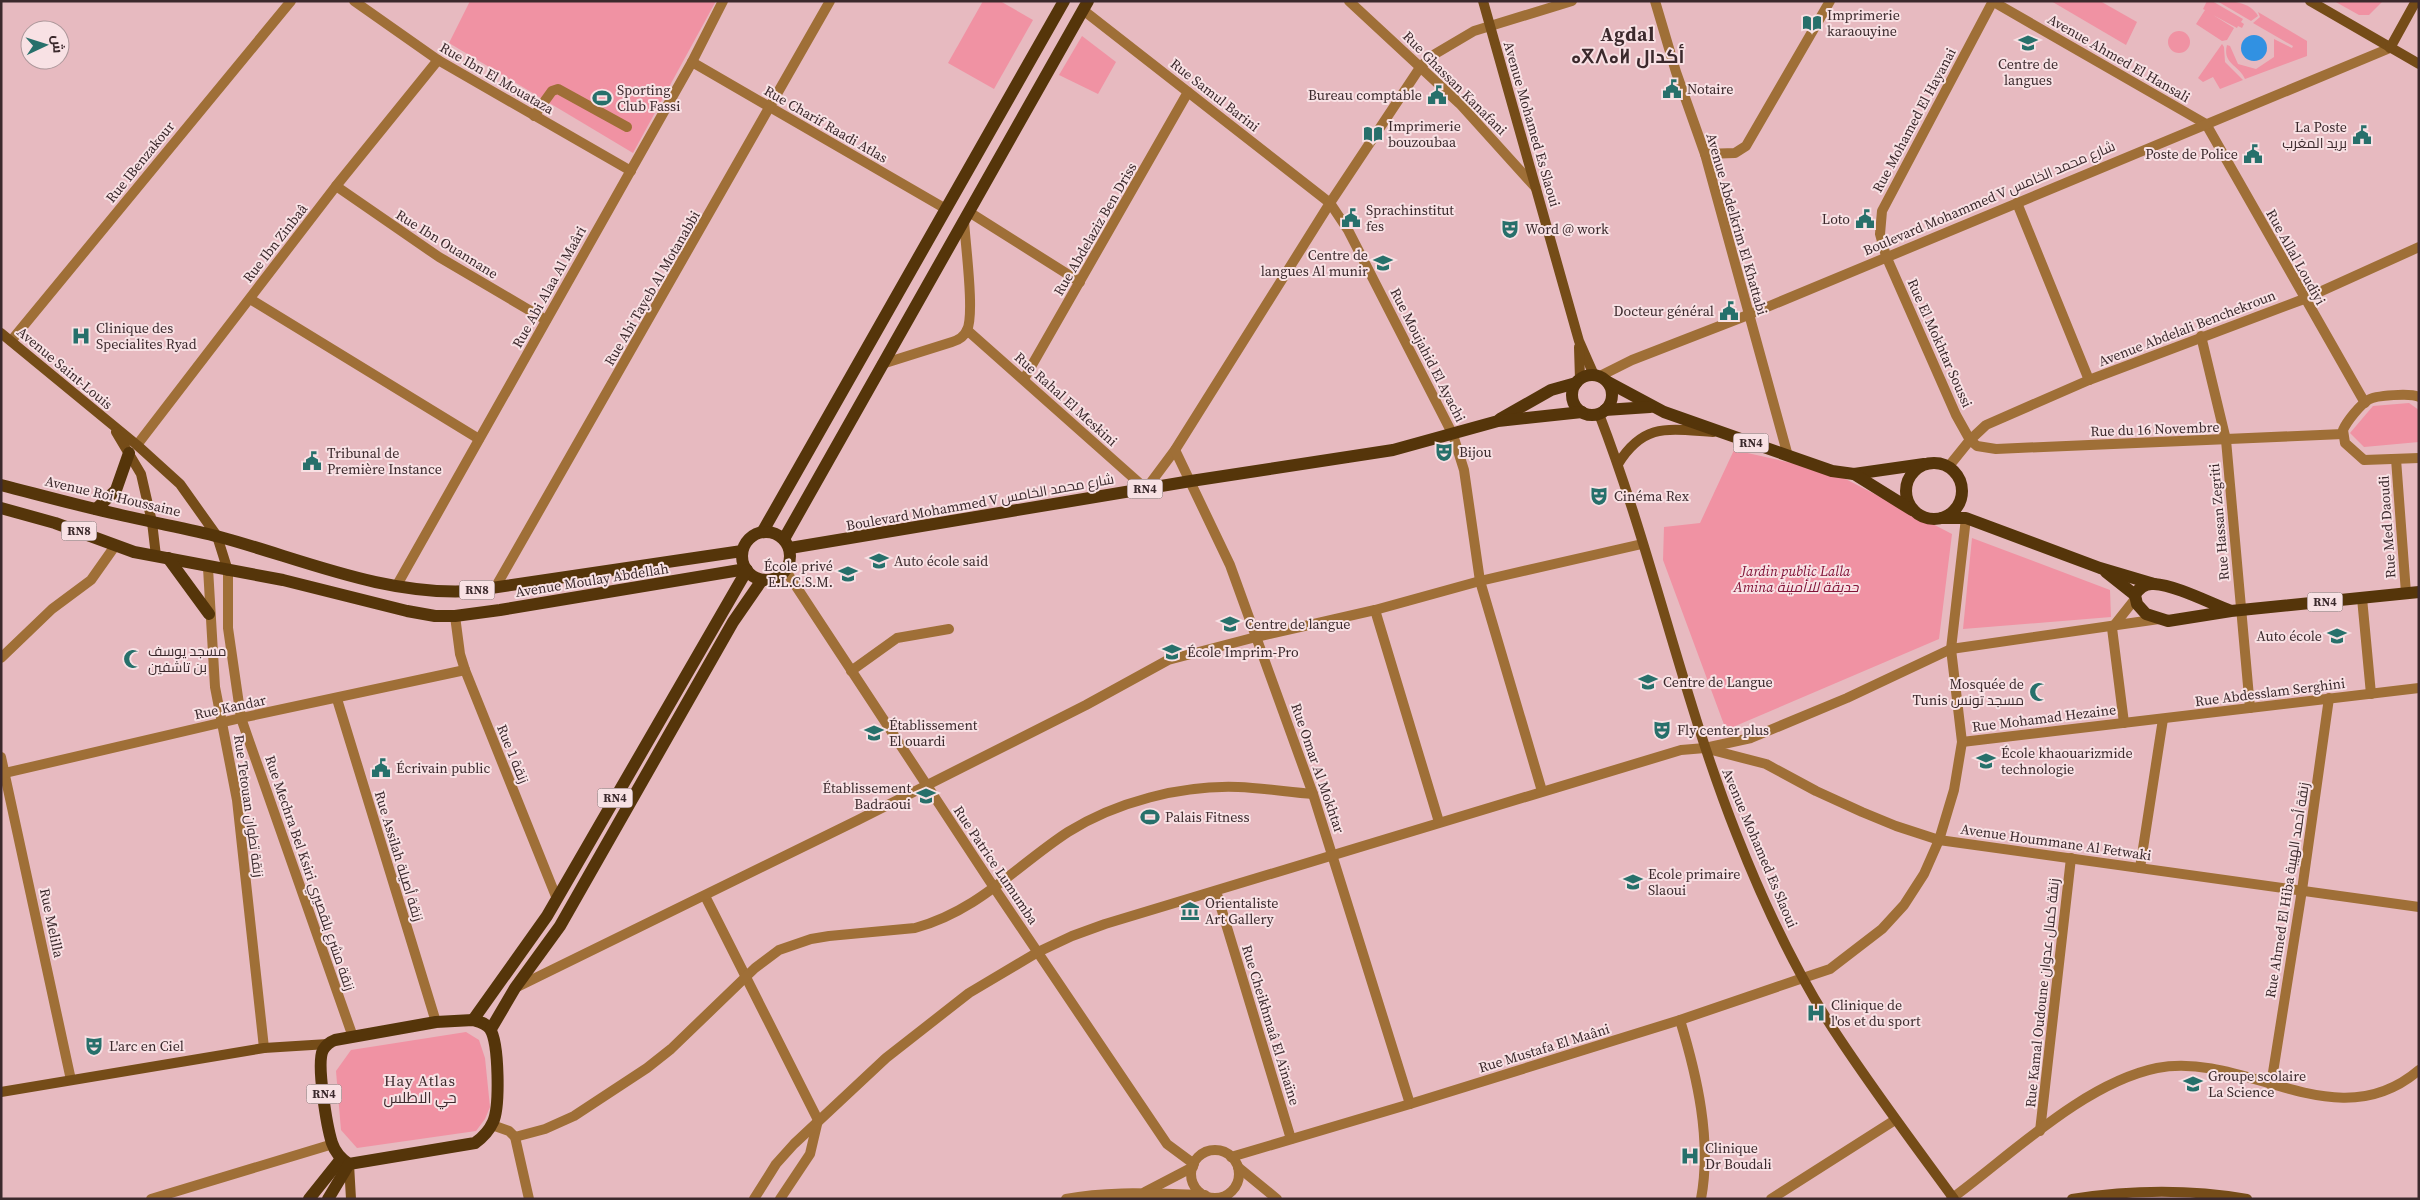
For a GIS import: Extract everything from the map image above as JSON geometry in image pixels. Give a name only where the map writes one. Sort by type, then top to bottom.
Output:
[{"type":"main road","points":[[763,532],[1064,1]]},
{"type":"main road","points":[[787,543],[774,532],[763,532],[747,540],[742,551],[746,570],[762,580],[771,580],[786,571],[790,560],[787,543],[882,364],[1086,5]]},
{"type":"main road","points":[[1601,378],[1612,397],[1602,412]]},
{"type":"main road","name":"RN4","points":[[1578,381],[1601,378],[1650,407],[1832,471],[1854,474],[1936,462],[1949,466]]},
{"type":"main road","points":[[1578,381],[1572,398],[1575,405],[1582,412]]},
{"type":"main road","name":"Boulevard Mohammed V شارع محمد الخامس","points":[[787,543],[1393,450],[1453,435],[1498,420],[1550,390],[1578,381]]},
{"type":"main road","name":"RN4","points":[[1582,412],[1590,415],[1650,407]]},
{"type":"main road","name":"Boulevard Mohammed V شارع محمد الخامس","points":[[1498,420],[1582,412]]},
{"type":"main road","points":[[96,509],[116,490],[133,449]]},
{"type":"main road","points":[[1915,512],[1908,500],[1906,485],[1913,472],[1924,464]]},
{"type":"main road","points":[[1942,518],[1955,510],[1963,490],[1959,477],[1949,466]]},
{"type":"main road","name":"RN4","points":[[1854,474],[1928,518],[1966,518],[2100,568],[2236,611]]},
{"type":"main road","name":"Avenue Roi Houssaine","points":[[1,485],[96,509],[217,536]]},
{"type":"main road","points":[[1959,504],[1966,518]]},
{"type":"main road","name":"RN8","points":[[1,508],[86,533],[115,546],[208,568]]},
{"type":"main road","name":"Avenue Moulay Abdellah","points":[[217,536],[289,559],[397,586],[431,592],[496,588],[742,551]]},
{"type":"main road","points":[[162,557],[209,614]]},
{"type":"main road","name":"Avenue Moulay Abdellah","points":[[208,568],[283,580],[406,611],[435,616],[455,616],[746,570]]},
{"type":"main road","name":"RN4","points":[[2100,568],[2135,597],[2140,609],[2159,620],[2180,620],[2236,611],[2413,592]]},
{"type":"main road","name":"RN4","points":[[473,1020],[557,899],[746,570]]},
{"type":"main road","name":"RN4","points":[[491,1029],[515,988],[560,926],[733,622],[762,580]]},
{"type":"main road","points":[[2135,597],[2142,586],[2154,584]]},
{"type":"main road","points":[[2194,597],[2198,606],[2194,617]]},
{"type":"main road","points":[[309,1199],[345,1161],[475,1142],[492,1125],[498,1096],[496,1057],[491,1029],[485,1024],[473,1020],[436,1022],[335,1040],[328,1044]]},
{"type":"main road","name":"RN4","points":[[328,1044],[323,1049],[320,1062],[333,1144],[345,1161]]},
{"type":"main road","points":[[328,1199],[345,1161]]},
{"type":"street","name":"Rue IBenzakour","points":[[11,341],[291,1]]},
{"type":"street","name":"Rue Ibn El Mouataza","points":[[354,1],[438,60],[630,171]]},
{"type":"street","name":"Rue Abi Alaa Al Maâri","points":[[397,586],[692,62],[723,1]]},
{"type":"street","name":"Rue Abi Tayeb Al Motanabbi","points":[[496,588],[830,1]]},
{"type":"street","name":"Rue Ghassan Kanafani","points":[[1350,1],[1460,104],[1537,188]]},
{"type":"street","name":"Avenue Mohamed Es Slaoui","points":[[1483,1],[1579,341],[1601,378]]},
{"type":"street","points":[[1146,489],[1175,450],[1330,203],[1421,66],[1435,54],[1474,31],[1572,1]]},
{"type":"street","name":"Avenue Abdelkrim El Khattabi","points":[[1655,1],[1676,72],[1705,154],[1788,456]]},
{"type":"street","points":[[1705,154],[1735,152],[1746,146],[1830,1]]},
{"type":"street","name":"Avenue Ahmed El Hansali","points":[[1993,1],[2206,124]]},
{"type":"street","name":"Rue Mohamed El Hayanai","points":[[1886,256],[1880,234],[1882,211],[1993,1]]},
{"type":"street","points":[[2310,1],[2419,64]]},
{"type":"street","points":[[2390,48],[2416,1]]},
{"type":"street","name":"Rue Samul Barini","points":[[1086,5],[1188,92],[1330,203]]},
{"type":"street","name":"Boulevard Mohammed V شارع محمد الخامس","points":[[1601,378],[1632,360],[1748,315],[2390,48]]},
{"type":"street","name":"Rue Ibn Zinbaâ","points":[[133,449],[336,186],[438,60]]},
{"type":"street","name":"Rue Charif Raadi Atlas","points":[[692,62],[946,209]]},
{"type":"street","points":[[534,116],[552,91],[558,90],[627,127]]},
{"type":"street","name":"Rue Abdelaziz Ben Driss","points":[[1024,379],[1188,92]]},
{"type":"street","name":"Rue Allal Loudiyi","points":[[2206,124],[2304,299],[2365,403]]},
{"type":"street","name":"Rue Ibn Ouannane","points":[[336,186],[439,257],[546,320]]},
{"type":"street","name":"Rue Moujahid El Ayachi","points":[[1330,203],[1348,230],[1453,435],[1464,470],[1480,581],[1542,791]]},
{"type":"street","points":[[2017,203],[2089,380]]},
{"type":"street","points":[[966,216],[1080,282]]},
{"type":"street","points":[[882,364],[952,342],[961,338],[967,330],[970,313],[966,216]]},
{"type":"street","name":"Avenue Abdelali Benchekroun","points":[[1949,466],[1970,440],[1986,426],[2089,380],[2201,336],[2304,299],[2419,248]]},
{"type":"street","name":"Rue El Mokhtar Soussi","points":[[1886,256],[1956,414],[1970,440]]},
{"type":"street","points":[[250,299],[480,439]]},
{"type":"street","name":"Rue Rahal El Meskini","points":[[967,330],[1146,489]]},
{"type":"street","name":"Avenue Saint-Louis","points":[[1,333],[111,425],[133,449],[180,484],[217,536],[228,571]]},
{"type":"street","name":"Rue Hassan Zegriti","points":[[2201,336],[2226,440],[2236,611],[2250,708]]},
{"type":"street","name":"Avenue Mohamed Es Slaoui","points":[[1578,381],[1579,341]]},
{"type":"street","points":[[2418,396],[2412,394],[2373,397],[2365,403],[2344,427],[2343,434],[2345,443],[2364,460],[2419,458]]},
{"type":"street","name":"Avenue Mohamed Es Slaoui","points":[[1602,412],[1705,748],[1736,834],[1803,978],[1827,1020],[1895,1120],[1953,1198]]},
{"type":"street","points":[[1618,464],[1633,444],[1643,435],[1656,431],[1679,430],[1721,433]]},
{"type":"street","name":"Rue du 16 Novembre","points":[[1970,440],[1977,446],[1996,449],[2343,434]]},
{"type":"street","name":"Avenue Saint-Louis","points":[[133,449],[162,557]]},
{"type":"street","name":"Rue Omar Al Mokhtar","points":[[1175,450],[1230,565],[1313,794],[1334,855],[1410,1104]]},
{"type":"street","name":"Rue Med Daoudi","points":[[2396,459],[2413,592]]},
{"type":"street","name":"Rue Mustafa El Maâni","points":[[1231,1157],[1410,1104],[1680,1020],[1830,969],[1882,930],[1904,905],[1924,874],[1939,840],[1954,790],[1962,742],[1951,650],[1966,518]]},
{"type":"street","points":[[515,988],[705,896],[1086,704],[1168,660],[1256,637],[1375,610],[1480,581],[1642,544]]},
{"type":"street","points":[[1,658],[52,609],[91,580],[115,546]]},
{"type":"street","name":"Rue Tetouan زنقة تطوان","points":[[208,568],[209,614],[215,687],[237,800],[264,1048]]},
{"type":"street","name":"Rue Tetouan زنقة تطوان","points":[[228,571],[228,628],[241,718]]},
{"type":"street","name":"Rue Patrice Lumumba","points":[[786,571],[995,889],[1167,1144],[1193,1166]]},
{"type":"street","points":[[2112,628],[2135,597]]},
{"type":"street","points":[[2362,598],[2371,694]]},
{"type":"street","points":[[1375,610],[1439,822]]},
{"type":"street","name":"Rue 1 زنقة","points":[[455,616],[460,654],[465,670],[557,899]]},
{"type":"street","points":[[754,1199],[776,1164],[818,1120],[924,1027],[969,993],[1038,952],[1072,936],[1104,924],[1681,750],[1705,748],[1751,738],[1847,698],[1951,650],[2159,620]]},
{"type":"street","name":"Rue Mohamad Hezaine","points":[[1962,742],[2124,723],[2112,628]]},
{"type":"street","points":[[851,671],[897,638],[949,629]]},
{"type":"street","name":"Rue Kandar","points":[[3,773],[223,722],[465,670]]},
{"type":"street","name":"Rue Abdesslam Serghini","points":[[2124,723],[2419,688]]},
{"type":"street","name":"Rue Ahmed El Hiba زنقة أحمد الهيبة","points":[[2271,1085],[2302,890],[2329,698]]},
{"type":"street","name":"Rue Assilah زنقة أصيلة","points":[[337,699],[436,1022]]},
{"type":"street","name":"Rue Mechra Bel Ksiri زنقة مشرع بلقصيري","points":[[241,718],[353,1037]]},
{"type":"street","points":[[2140,868],[2162,719]]},
{"type":"street","name":"Avenue Hoummane Al Fetwaki","points":[[1705,748],[1766,764],[1862,812],[1896,826],[1939,840],[2419,907]]},
{"type":"street","name":"Rue Melilla","points":[[1,756],[3,773],[71,1080]]},
{"type":"street","points":[[515,1137],[545,1129],[574,1116],[647,1068],[671,1049],[766,959],[793,944],[828,936],[916,928],[932,923],[995,889],[1069,832],[1102,814],[1138,802],[1192,790],[1215,788],[1237,787],[1313,794]]},
{"type":"street","name":"Rue Kamal Oudoune زنقة كمال عدوان","points":[[2040,1131],[2071,858]]},
{"type":"street","name":"Rue Cheikhmaâ El Aïnaïne","points":[[1216,891],[1291,1139]]},
{"type":"street","points":[[705,896],[818,1120],[810,1154],[780,1199]]},
{"type":"street","points":[[1680,1020],[1691,1056],[1702,1118],[1704,1168],[1702,1199]]},
{"type":"street","points":[[1,1092],[264,1048],[328,1044]]},
{"type":"street","points":[[1953,1198],[2090,1094],[2134,1074],[2159,1068],[2185,1066],[2209,1068],[2271,1085],[2330,1097],[2360,1098],[2383,1092],[2404,1082],[2419,1070]]},
{"type":"street","points":[[1771,1199],[1895,1120]]},
{"type":"street","points":[[492,1125],[509,1131],[515,1137],[529,1199]]},
{"type":"street","points":[[150,1199],[333,1144]]},
{"type":"street","points":[[1143,1193],[1193,1166],[1201,1156],[1211,1151],[1222,1151],[1231,1157],[1238,1167],[1278,1199]]},
{"type":"street","points":[[345,1161],[350,1199]]},
{"type":"street","points":[[1193,1166],[1194,1184],[1205,1195]]},
{"type":"street","points":[[1066,1199],[1143,1193],[1205,1195],[1227,1198],[1236,1185],[1239,1173],[1238,1167]]},
{"type":"street","points":[[2072,1199],[2160,1192],[2194,1192],[2247,1199]]},
{"type":"green space","name":"Sporting Club Fassi","points":[[470,1],[716,1],[633,153],[449,43]]},
{"type":"green space","points":[[983,1],[1000,1],[1033,20],[994,89],[948,63]]},
{"type":"green space","points":[[2051,1],[2100,1],[2137,22],[2126,45]]},
{"type":"green space","points":[[2207,1],[2212,1],[2243,19],[2241,22],[2244,24],[2242,28],[2238,26],[2237,28],[2213,15],[2234,28],[2227,40],[2222,41],[2196,24],[2205,10],[2203,9]]},
{"type":"green space","points":[[2217,1],[2240,3],[2250,7],[2258,16],[2251,21]]},
{"type":"green space","points":[[2334,1],[2383,1],[2369,15],[2359,15]]},
{"type":"green space","points":[[2258,12],[2307,41],[2307,56],[2245,79],[2229,60],[2226,51],[2227,45],[2230,46],[2238,64],[2256,69],[2274,57],[2274,39],[2292,48],[2293,46],[2253,23],[2260,17]]},
{"type":"green space","points":[[2179,31],[2187,34],[2190,42],[2187,50],[2179,53],[2171,50],[2168,42],[2171,34]]},
{"type":"green space","points":[[1082,36],[1116,62],[1098,94],[1059,75]]},
{"type":"green space","points":[[2222,44],[2225,62],[2243,80],[2220,89],[2213,77],[2203,82],[2198,78]]},
{"type":"green space","points":[[2409,403],[2419,410],[2419,442],[2364,447],[2350,433],[2373,406]]},
{"type":"green space","name":"Jardin public Lalla Amina حديقة للاأمينة","points":[[1734,450],[1832,472],[1952,534],[1939,639],[1726,730],[1663,560],[1664,527],[1700,523]]},
{"type":"green space","points":[[1972,538],[2110,590],[2111,617],[1963,629]]},
{"type":"green space","points":[[466,1032],[479,1040],[485,1058],[490,1107],[485,1119],[476,1131],[357,1148],[341,1130],[336,1071],[351,1050]]},
{"type":"water","points":[[2254,35],[2263,39],[2267,48],[2263,57],[2254,61],[2245,57],[2241,48],[2245,39]]},
{"type":"place","name":"Imprimerie karaouyine","points":[[1812,23]]},
{"type":"place","name":"Centre de langues","points":[[2028,43]]},
{"type":"place","name":"Notaire","points":[[1672,89]]},
{"type":"place","name":"Bureau comptable","points":[[1437,95]]},
{"type":"place","name":"Sporting Club Fassi","points":[[602,98]]},
{"type":"place","name":"Imprimerie bouzoubaa","points":[[1373,134]]},
{"type":"place","name":"La Poste بريد المغرب","points":[[2362,135]]},
{"type":"place","name":"Poste de Police","points":[[2253,154]]},
{"type":"place","name":"Sprachinstitut fes","points":[[1351,218]]},
{"type":"place","name":"Loto","points":[[1865,219]]},
{"type":"place","name":"Word @ work","points":[[1510,229]]},
{"type":"place","name":"Centre de langues Al munir","points":[[1383,263]]},
{"type":"place","name":"Docteur général","points":[[1729,311]]},
{"type":"place","name":"Clinique des Specialites Ryad","points":[[81,336]]},
{"type":"place","name":"Bijou","points":[[1444,452]]},
{"type":"place","name":"Tribunal de Première Instance","points":[[312,461]]},
{"type":"place","name":"Cinéma Rex","points":[[1599,496]]},
{"type":"place","name":"Auto école said","points":[[879,561]]},
{"type":"place","name":"École privé E.L.C.S.M.","points":[[848,574]]},
{"type":"place","name":"Centre de langue","points":[[1230,624]]},
{"type":"place","name":"Auto école","points":[[2337,636]]},
{"type":"place","name":"École Imprim-Pro","points":[[1172,652]]},
{"type":"place","name":"مسجد يوسف بن تاشفين","points":[[133,659]]},
{"type":"place","name":"Centre de Langue","points":[[1648,682]]},
{"type":"place","name":"Mosquée de Tunis مسجد تونس","points":[[2039,692]]},
{"type":"place","name":"Fly center plus","points":[[1662,730]]},
{"type":"place","name":"Établissement El ouardi","points":[[874,733]]},
{"type":"place","name":"École khaouarizmide technologie","points":[[1986,761]]},
{"type":"place","name":"Écrivain public","points":[[381,768]]},
{"type":"place","name":"Établissement Badraoui","points":[[926,796]]},
{"type":"place","name":"Palais Fitness","points":[[1150,817]]},
{"type":"place","name":"Ecole primaire Slaoui","points":[[1633,882]]},
{"type":"place","name":"Orientaliste Art Gallery","points":[[1190,911]]},
{"type":"place","name":"Clinique de l'os et du sport","points":[[1816,1013]]},
{"type":"place","name":"L'arc en Ciel","points":[[94,1046]]},
{"type":"place","name":"Groupe scolaire La Science","points":[[2193,1084]]},
{"type":"place","name":"Clinique Dr Boudali","points":[[1690,1156]]},
{"type":"district","name":"Agdal ⴰⴳⴷⴰⵍ أكدال","points":[[1628,45]]},
{"type":"district","name":"Hay Atlas حي الاطلس","points":[[420,1090]]}]
